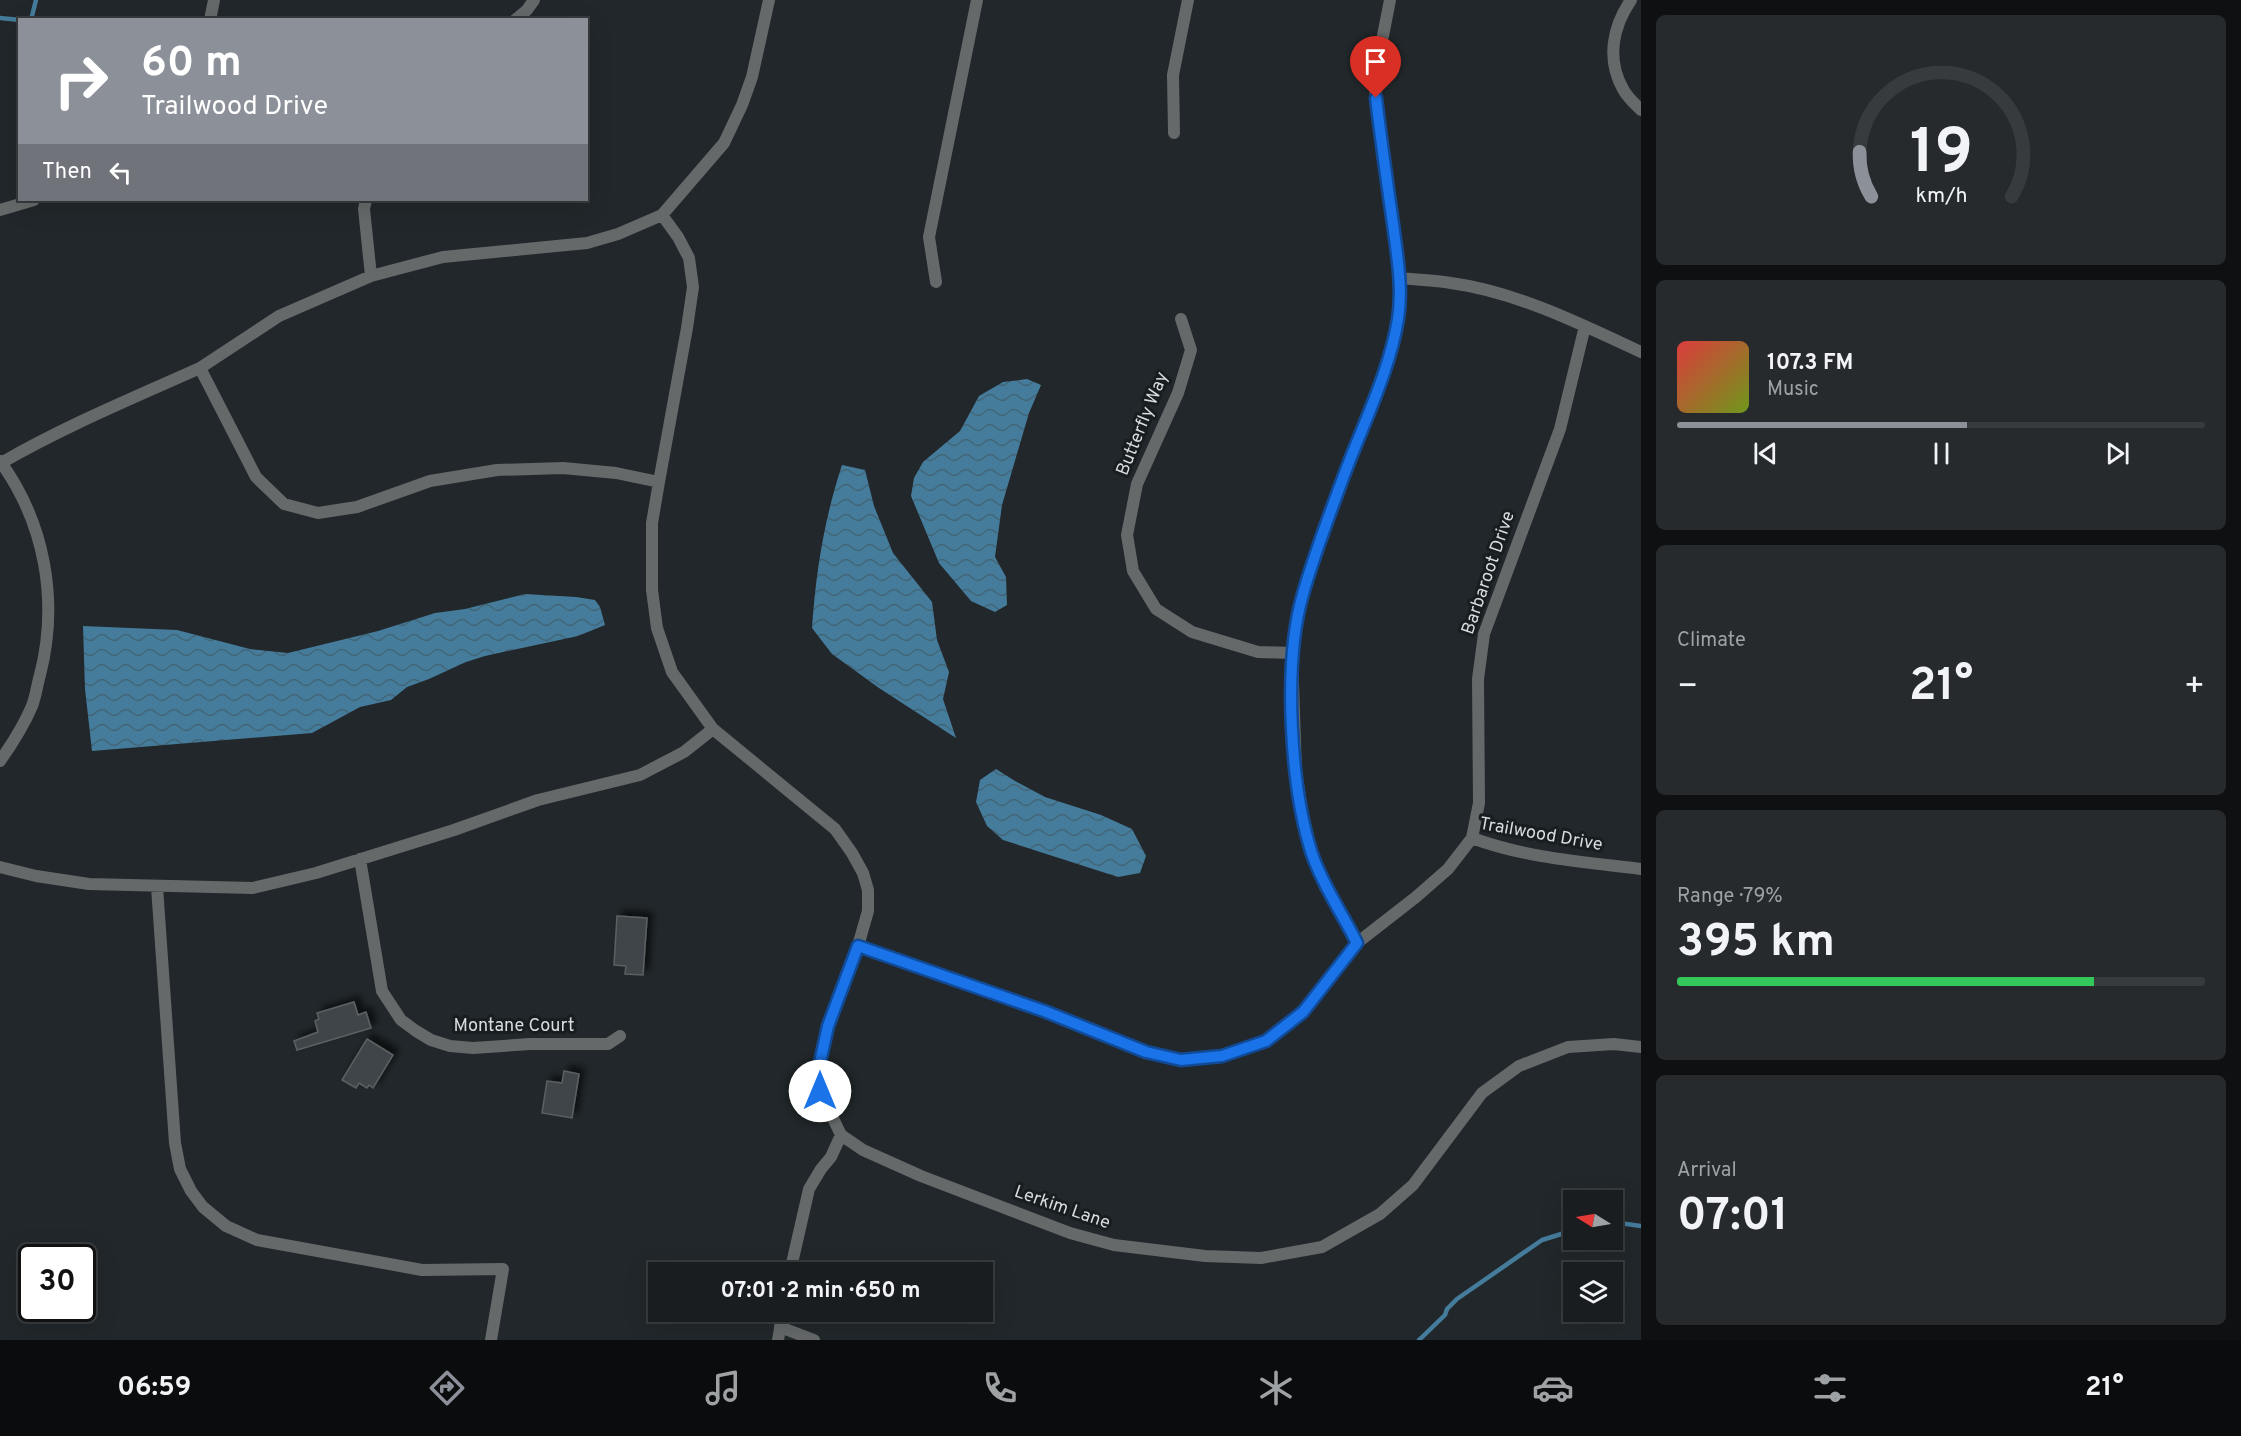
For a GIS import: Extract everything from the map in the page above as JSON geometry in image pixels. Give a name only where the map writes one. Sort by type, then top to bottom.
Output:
[{"type":"street","points":[[210,18],[214,0]]},
{"type":"street","points":[[517,18],[534,0]]},
{"type":"street","points":[[0,761],[32,705],[48,634],[50,599],[45,560],[31,518],[1,462],[83,420],[200,368],[279,316],[371,276],[443,257],[587,243],[618,234],[662,215],[680,197],[724,143],[752,77],[769,0]]},
{"type":"street","points":[[936,282],[929,237],[977,0]]},
{"type":"street","points":[[1174,133],[1173,75],[1188,0]]},
{"type":"street","points":[[1357,943],[1325,887],[1312,854],[1303,816],[1294,752],[1292,653],[1302,595],[1343,477],[1390,356],[1399,318],[1400,278],[1376,98],[1381,46],[1390,0]]},
{"type":"street","points":[[1631,0],[1620,17],[1614,35],[1613,53],[1623,89],[1641,110]]},
{"type":"street","points":[[0,210],[31,201]]},
{"type":"street","points":[[366,201],[364,209],[371,276]]},
{"type":"street","points":[[662,215],[678,237],[688,258],[693,287],[652,534],[652,590],[657,628],[672,672],[713,729],[835,829],[863,873],[868,890],[868,911],[858,946],[828,1026],[819,1067],[820,1091],[841,1135],[831,1156],[820,1169],[809,1189],[792,1262]]},
{"type":"street","points":[[1400,278],[1452,283],[1507,296],[1585,326],[1641,352]]},
{"type":"street","name":"Butterfly Way","points":[[1181,319],[1191,350],[1178,393],[1137,484],[1127,535],[1133,571],[1156,609],[1192,632],[1258,652],[1292,653]]},
{"type":"street","name":"Barbaroot Drive","points":[[1472,838],[1479,803],[1478,679],[1484,634],[1560,429],[1585,326]]},
{"type":"street","points":[[200,368],[256,477],[284,504],[318,513],[357,507],[430,481],[497,470],[563,468],[616,473],[659,482]]},
{"type":"street","points":[[0,867],[36,876],[89,884],[253,888],[316,873],[454,830],[538,800],[640,775],[684,752],[713,729]]},
{"type":"street","name":"Trailwood Drive","points":[[858,946],[1044,1011],[1146,1052],[1181,1060],[1222,1056],[1266,1041],[1303,1012],[1357,943],[1448,869],[1472,838],[1531,855],[1641,869]]},
{"type":"street","name":"Montane Court","points":[[360,859],[382,991],[401,1020],[416,1031],[431,1040],[450,1046],[473,1048],[530,1044],[608,1044],[620,1036]]},
{"type":"street","points":[[157,887],[175,1143],[180,1170],[191,1191],[203,1207],[226,1226],[257,1240],[422,1270],[502,1269],[490,1340]]},
{"type":"street","name":"Lerkim Lane","points":[[841,1135],[863,1150],[921,1176],[1070,1233],[1114,1245],[1205,1256],[1261,1258],[1322,1247],[1380,1214],[1413,1185],[1482,1093],[1519,1066],[1568,1047],[1614,1044],[1641,1047]]},
{"type":"street","points":[[779,1334],[814,1340]]},
{"type":"water","points":[[1027,379],[1041,385],[1029,413],[1002,505],[995,557],[1006,577],[1007,605],[995,612],[971,601],[939,563],[911,496],[914,478],[923,462],[960,431],[979,396],[1003,382]]},
{"type":"water","points":[[842,465],[865,470],[874,506],[893,553],[932,602],[937,640],[949,672],[943,699],[956,738],[832,654],[812,628],[822,546],[830,506]]},
{"type":"water","points":[[525,594],[595,600],[600,607],[605,625],[578,636],[466,662],[407,687],[391,700],[360,707],[312,733],[92,751],[85,689],[83,626],[177,630],[250,649],[288,653],[378,631],[435,613],[465,609]]},
{"type":"water","points":[[996,769],[1045,797],[1101,815],[1132,829],[1146,856],[1140,873],[1118,877],[1003,840],[987,826],[976,802],[980,780]]},
{"type":"building","points":[[617,916],[647,918],[643,975],[625,974],[626,966],[614,965]]},
{"type":"building","points":[[354,1002],[358,1015],[366,1012],[371,1028],[297,1050],[294,1041],[318,1032],[315,1021],[319,1019],[317,1013]]},
{"type":"building","points":[[367,1039],[393,1055],[373,1088],[369,1085],[367,1088],[359,1083],[356,1088],[342,1080]]},
{"type":"building","points":[[564,1071],[579,1074],[572,1118],[542,1113],[547,1081],[562,1083]]},
{"type":"waterway","points":[[32,18],[36,0]]},
{"type":"waterway","points":[[0,18],[18,20]]},
{"type":"waterway","points":[[1623,1224],[1641,1226]]},
{"type":"waterway","points":[[1419,1340],[1445,1315],[1447,1309],[1457,1299],[1542,1240],[1563,1233]]},
{"type":"route","points":[[820,1091],[819,1067],[828,1026],[858,946],[1044,1011],[1146,1052],[1181,1060],[1222,1056],[1266,1041],[1303,1012],[1357,943],[1325,887],[1312,854],[1303,816],[1294,752],[1292,653],[1302,595],[1343,477],[1390,356],[1399,318],[1400,278],[1376,98]]}]
